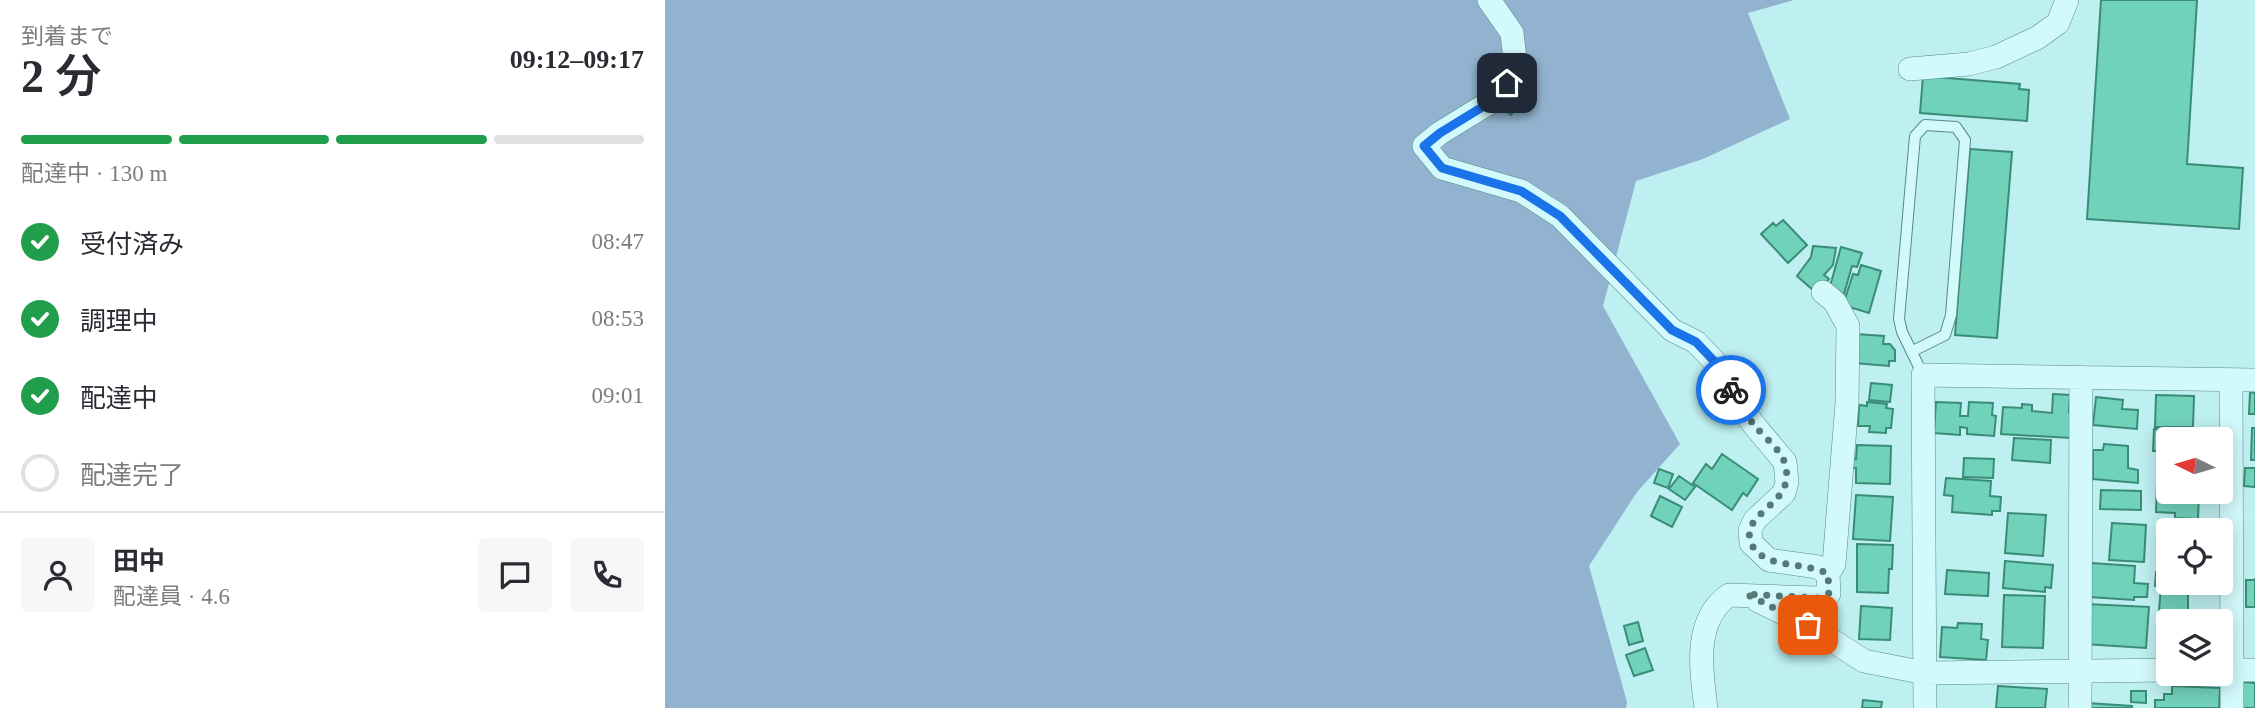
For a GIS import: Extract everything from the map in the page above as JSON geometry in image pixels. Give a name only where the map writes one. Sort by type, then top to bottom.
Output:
[{"type":"street","points":[[1489,0],[1512,33],[1516,68],[1497,98],[1424,146],[1442,168],[1521,191],[1560,216],[1672,330],[1696,342],[1714,361],[1736,400],[1785,462],[1787,482],[1784,493],[1755,520],[1750,530],[1751,543],[1769,560],[1818,567],[1828,574]]},
{"type":"street","points":[[1910,69],[1969,64],[1996,57],[2038,38],[2058,23],[2067,0]]},
{"type":"street","points":[[1706,708],[1701,672],[1706,625],[1717,603],[1728,595],[1817,598],[1829,593],[1828,574],[1834,564],[1847,403],[1848,326],[1835,302],[1823,292]]},
{"type":"street","points":[[1925,708],[1923,375],[2255,380]]},
{"type":"street","points":[[2080,708],[2081,377]]},
{"type":"street","points":[[2231,380],[2236,670],[2232,708]]},
{"type":"street","points":[[1746,594],[1808,625],[1864,661],[1925,673],[2156,670]]},
{"type":"lane","points":[[1913,351],[1945,335],[1951,316],[1965,140],[1956,127],[1926,125],[1915,136],[1899,319],[1902,332],[1923,375]]},
{"type":"shaded area","points":[[665,0],[1794,0],[1748,13],[1790,119],[1703,159],[1636,181],[1603,306],[1680,444],[1637,492],[1589,566],[1627,702],[1626,708],[665,708]]},
{"type":"building","points":[[2101,0],[2197,0],[2187,164],[2243,168],[2239,229],[2087,219]]},
{"type":"building","points":[[1923,76],[2020,84],[2019,89],[2029,90],[2027,121],[1920,113]]},
{"type":"building","points":[[1511,89],[1524,100],[1511,115],[1498,105]]},
{"type":"building","points":[[1970,149],[2012,152],[1997,338],[1955,335]]},
{"type":"building","points":[[1783,220],[1807,245],[1788,263],[1761,234],[1773,223],[1776,226]]},
{"type":"building","points":[[1813,246],[1836,248],[1833,265],[1824,275],[1829,279],[1824,285],[1813,290],[1797,276],[1811,257]]},
{"type":"building","points":[[1841,247],[1862,253],[1857,267],[1852,266],[1844,294],[1829,290]]},
{"type":"building","points":[[1861,265],[1881,271],[1869,313],[1843,305],[1853,274],[1858,275]]},
{"type":"building","points":[[1856,334],[1884,336],[1883,344],[1890,344],[1895,350],[1895,361],[1889,361],[1889,366],[1854,363]]},
{"type":"building","points":[[1871,383],[1892,385],[1890,402],[1869,400]]},
{"type":"building","points":[[2250,392],[2255,393],[2255,414],[2249,414]]},
{"type":"building","points":[[2053,394],[2070,395],[2069,412],[2073,412],[2071,438],[2001,434],[2003,407],[2022,408],[2022,404],[2032,405],[2032,411],[2052,413]]},
{"type":"building","points":[[2156,395],[2194,396],[2193,427],[2155,427]]},
{"type":"building","points":[[2096,397],[2123,400],[2122,409],[2138,410],[2137,429],[2093,425]]},
{"type":"building","points":[[1867,402],[1887,404],[1886,408],[1893,409],[1891,428],[1886,428],[1886,433],[1869,432],[1870,426],[1858,426],[1859,405],[1867,406]]},
{"type":"building","points":[[1936,402],[1961,403],[1960,416],[1968,416],[1969,402],[1993,403],[1992,415],[1996,416],[1994,436],[1967,434],[1967,428],[1960,427],[1960,435],[1934,433]]},
{"type":"building","points":[[2252,428],[2255,428],[2255,460],[2251,460]]},
{"type":"building","points":[[2154,429],[2156,429],[2156,451],[2153,451]]},
{"type":"building","points":[[2014,438],[2051,440],[2050,463],[2012,460]]},
{"type":"building","points":[[2104,444],[2128,446],[2128,468],[2138,470],[2138,483],[2093,479],[2093,450],[2103,450]]},
{"type":"building","points":[[1857,445],[1891,446],[1890,484],[1856,483],[1856,468],[1852,468]]},
{"type":"building","points":[[1722,454],[1758,479],[1747,496],[1743,493],[1732,510],[1693,483],[1706,464],[1712,469]]},
{"type":"building","points":[[1964,458],[1994,459],[1993,478],[1963,477]]},
{"type":"building","points":[[2245,468],[2255,468],[2255,487],[2244,486]]},
{"type":"building","points":[[1659,469],[1673,474],[1668,488],[1654,483]]},
{"type":"building","points":[[1679,476],[1695,487],[1685,500],[1669,489]]},
{"type":"building","points":[[1946,478],[1991,481],[1990,496],[2001,497],[2000,511],[1992,511],[1992,515],[1952,512],[1953,496],[1944,495]]},
{"type":"building","points":[[2101,490],[2141,491],[2141,510],[2100,509]]},
{"type":"building","points":[[1856,495],[1893,497],[1890,541],[1853,539]]},
{"type":"building","points":[[1660,496],[1682,507],[1672,527],[1651,516]]},
{"type":"building","points":[[2156,504],[2199,504],[2198,518],[2175,518],[2175,513],[2156,512]]},
{"type":"building","points":[[2008,513],[2046,515],[2043,556],[2005,553]]},
{"type":"building","points":[[2112,523],[2146,525],[2144,562],[2109,560]]},
{"type":"building","points":[[1857,544],[1893,545],[1888,593],[1857,592]]},
{"type":"building","points":[[2005,561],[2053,565],[2051,588],[2045,587],[2045,592],[2003,588]]},
{"type":"building","points":[[2091,563],[2135,566],[2134,583],[2148,584],[2147,597],[2134,597],[2134,600],[2089,597]]},
{"type":"building","points":[[1947,570],[1989,573],[1988,596],[1945,594]]},
{"type":"building","points":[[2246,580],[2255,580],[2255,607],[2246,607]]},
{"type":"building","points":[[2004,595],[2045,596],[2043,648],[2002,647]]},
{"type":"building","points":[[2160,595],[2188,595],[2188,609],[2159,609]]},
{"type":"building","points":[[2086,604],[2149,607],[2146,648],[2084,644]]},
{"type":"building","points":[[1861,606],[1892,608],[1890,640],[1859,639]]},
{"type":"building","points":[[1638,622],[1643,641],[1629,645],[1624,626]]},
{"type":"building","points":[[1958,623],[1982,624],[1981,639],[1988,640],[1986,660],[1940,657],[1942,627],[1957,628]]},
{"type":"building","points":[[1645,648],[1653,670],[1634,676],[1626,655]]},
{"type":"building","points":[[2242,682],[2255,683],[2255,708],[2241,708]]},
{"type":"building","points":[[1998,686],[2047,689],[2045,708],[1996,708]]},
{"type":"building","points":[[2172,686],[2220,688],[2219,708],[2155,708],[2155,700],[2164,700],[2164,694],[2172,694]]},
{"type":"building","points":[[2131,691],[2146,691],[2146,703],[2131,702]]},
{"type":"building","points":[[1863,700],[1882,702],[1881,708],[1862,708]]},
{"type":"building","points":[[2087,703],[2132,706],[2132,708],[2087,708]]},
{"type":"way so far","points":[[1731,390],[1754,425],[1785,462],[1787,482],[1784,493],[1755,520],[1750,530],[1751,543],[1769,560],[1818,567],[1828,574],[1830,583],[1829,593],[1817,598],[1746,594],[1808,625]]},
{"type":"route","points":[[1507,83],[1497,98],[1424,146],[1442,168],[1521,191],[1560,216],[1672,330],[1696,342],[1714,361],[1731,390]]}]
